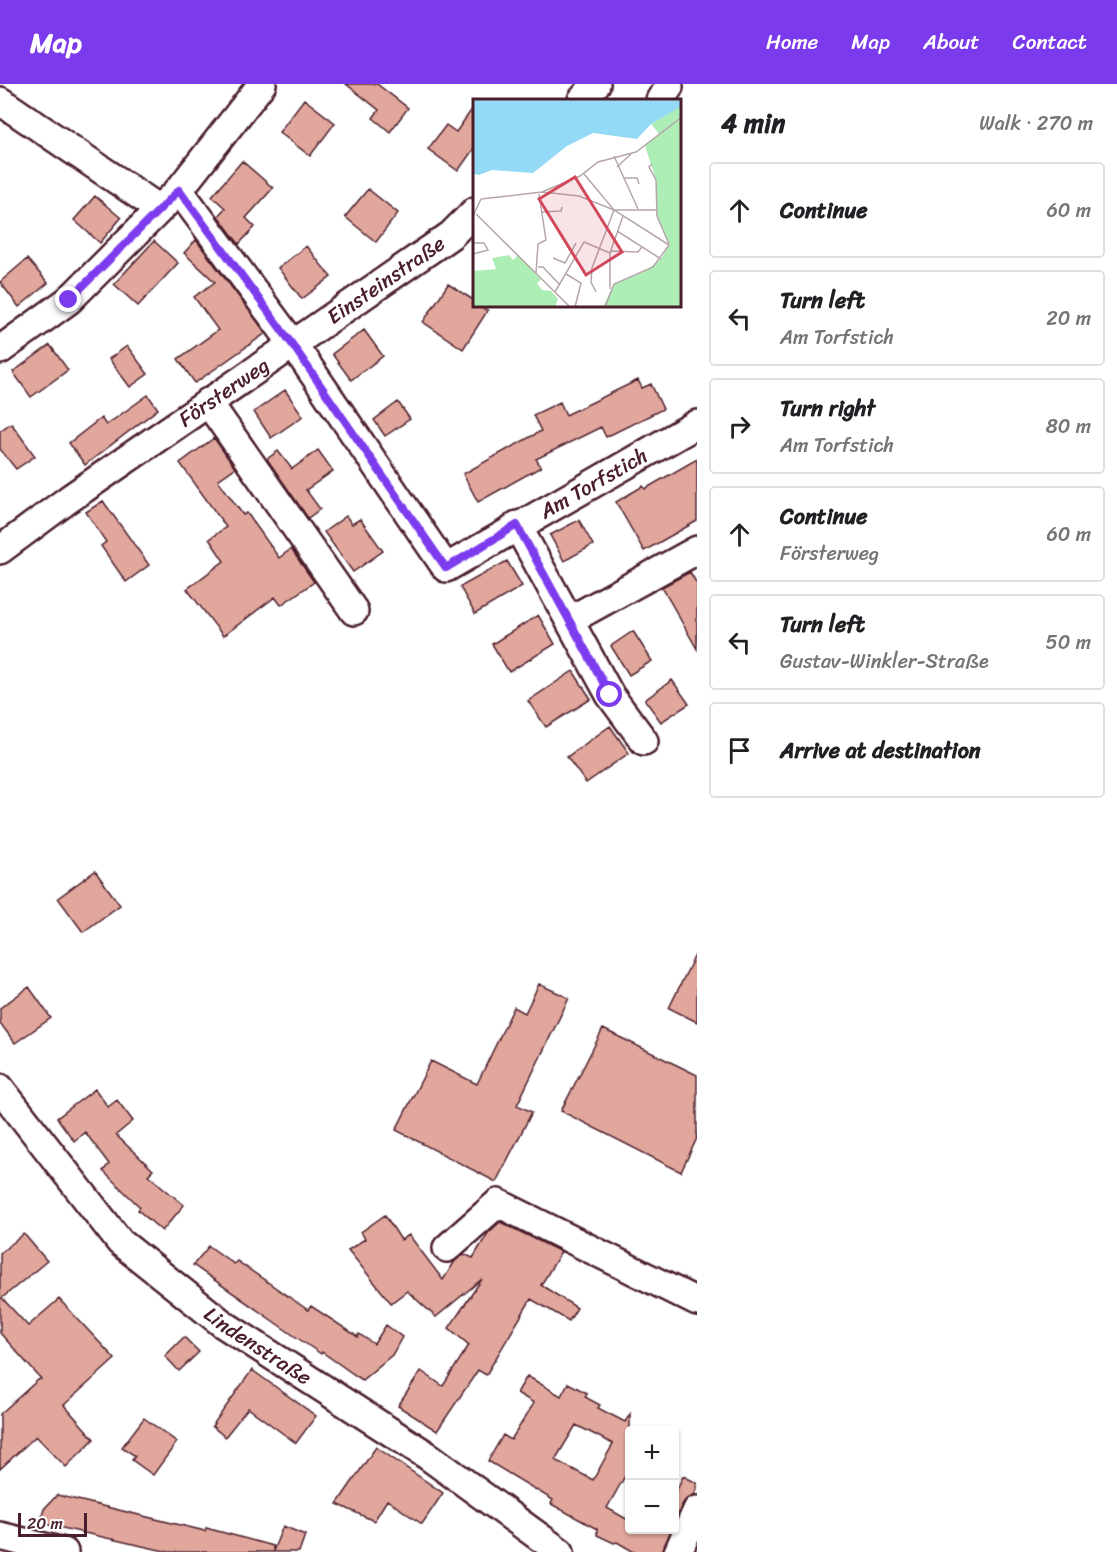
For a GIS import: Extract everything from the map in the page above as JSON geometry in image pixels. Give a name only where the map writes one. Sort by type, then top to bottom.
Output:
[{"type":"street","points":[[0,350],[69,300],[158,208],[179,190],[262,84]]},
{"type":"street","points":[[583,99],[596,84]]},
{"type":"street","points":[[0,101],[158,208]]},
{"type":"street","name":"Försterweg","points":[[0,550],[292,344],[179,190]]},
{"type":"street","name":"Einsteinstraße","points":[[292,344],[451,235],[473,213]]},
{"type":"street","name":"Am Torfstich","points":[[292,344],[446,568],[517,525],[697,424]]},
{"type":"street","points":[[208,402],[354,611]]},
{"type":"street","points":[[517,525],[610,695],[644,741]]},
{"type":"street","points":[[570,620],[697,550]]},
{"type":"street","name":"Lindenstraße","points":[[0,1088],[120,1242],[223,1324],[428,1456],[561,1552]]},
{"type":"street","points":[[447,1248],[498,1203],[697,1302]]},
{"type":"street","points":[[678,1552],[697,1510]]},
{"type":"street","points":[[0,1536],[64,1552]]},
{"type":"building","points":[[346,84],[377,84],[408,108],[390,132],[373,118],[379,110]]},
{"type":"building","points":[[304,99],[335,123],[310,156],[279,132]]},
{"type":"building","points":[[473,108],[473,150],[458,171],[428,149],[446,125],[456,132]]},
{"type":"building","points":[[242,161],[273,188],[246,218],[255,227],[239,244],[218,216],[225,208],[212,196]]},
{"type":"building","points":[[368,189],[398,213],[376,242],[345,217]]},
{"type":"building","points":[[95,196],[121,218],[100,243],[74,220]]},
{"type":"building","points":[[196,240],[266,333],[195,383],[178,359],[218,330],[194,297],[215,282],[184,253]]},
{"type":"building","points":[[154,241],[178,263],[138,306],[114,284]]},
{"type":"building","points":[[306,246],[331,277],[302,299],[278,268]]},
{"type":"building","points":[[27,259],[48,283],[19,307],[0,282]]},
{"type":"building","points":[[448,284],[473,300],[473,308],[488,310],[463,349],[423,322]]},
{"type":"building","points":[[364,330],[383,356],[351,380],[332,354]]},
{"type":"building","points":[[50,345],[68,370],[31,397],[13,372]]},
{"type":"building","points":[[127,346],[148,374],[130,387],[109,359]]},
{"type":"building","points":[[638,380],[642,388],[651,384],[663,409],[606,437],[601,427],[536,459],[541,467],[478,502],[463,474],[541,431],[533,415],[560,402],[566,415]]},
{"type":"building","points":[[285,390],[303,416],[271,438],[254,412]]},
{"type":"building","points":[[148,395],[158,409],[85,465],[69,443],[101,418],[106,425]]},
{"type":"building","points":[[398,402],[410,419],[385,436],[374,420]]},
{"type":"building","points":[[11,423],[35,456],[16,469],[0,449],[0,431]]},
{"type":"building","points":[[214,438],[235,468],[218,480],[243,515],[247,513],[279,558],[291,549],[314,582],[281,605],[275,597],[223,636],[187,589],[224,561],[209,539],[226,527],[180,463]]},
{"type":"building","points":[[318,450],[333,471],[306,490],[320,509],[308,518],[267,459],[278,451],[292,469]]},
{"type":"building","points":[[697,459],[697,521],[644,551],[616,502],[643,486],[645,489]]},
{"type":"building","points":[[103,501],[149,565],[126,582],[101,546],[106,542],[86,512]]},
{"type":"building","points":[[346,516],[352,524],[360,519],[383,551],[353,572],[324,532]]},
{"type":"building","points":[[579,520],[593,545],[564,561],[550,535]]},
{"type":"building","points":[[507,561],[522,586],[475,614],[460,587]]},
{"type":"building","points":[[690,572],[697,584],[697,649],[662,587]]},
{"type":"building","points":[[538,615],[555,644],[509,672],[492,644]]},
{"type":"building","points":[[633,631],[652,661],[629,675],[611,646]]},
{"type":"building","points":[[573,671],[591,699],[546,727],[528,701]]},
{"type":"building","points":[[672,680],[689,704],[661,722],[645,700]]},
{"type":"building","points":[[610,726],[629,753],[586,783],[567,757]]},
{"type":"building","points":[[95,871],[120,905],[83,932],[58,898]]},
{"type":"building","points":[[697,951],[697,1022],[669,1008]]},
{"type":"building","points":[[539,984],[569,998],[517,1105],[532,1112],[496,1182],[396,1130],[431,1061],[477,1084],[514,1007],[525,1013]]},
{"type":"building","points":[[29,987],[51,1018],[15,1043],[0,1023],[0,1008]]},
{"type":"building","points":[[603,1029],[697,1075],[697,1138],[681,1172],[561,1111]]},
{"type":"building","points":[[95,1089],[108,1107],[117,1100],[133,1121],[116,1135],[153,1170],[148,1175],[184,1205],[162,1231],[138,1210],[140,1207],[103,1171],[109,1164],[85,1132],[74,1141],[57,1118]]},
{"type":"building","points":[[385,1215],[401,1240],[409,1235],[443,1280],[455,1261],[464,1254],[473,1258],[488,1233],[500,1222],[561,1252],[541,1285],[577,1308],[569,1321],[531,1299],[486,1375],[478,1370],[437,1431],[398,1406],[421,1371],[443,1386],[469,1345],[449,1328],[482,1279],[436,1317],[407,1291],[391,1303],[348,1250],[365,1239],[361,1232]]},
{"type":"building","points":[[24,1234],[47,1261],[2,1298],[28,1326],[59,1299],[115,1359],[64,1405],[94,1439],[66,1467],[36,1436],[0,1469],[0,1414],[41,1379],[0,1333],[0,1253]]},
{"type":"building","points":[[209,1246],[234,1264],[237,1261],[308,1310],[311,1306],[358,1337],[359,1334],[374,1344],[386,1325],[402,1337],[392,1355],[362,1380],[193,1265]]},
{"type":"building","points":[[184,1337],[199,1352],[179,1371],[165,1356]]},
{"type":"building","points":[[252,1370],[316,1416],[296,1443],[248,1408],[225,1437],[212,1426]]},
{"type":"building","points":[[527,1376],[561,1396],[568,1383],[587,1393],[585,1397],[600,1405],[598,1408],[625,1422],[630,1414],[630,1426],[625,1426],[625,1476],[607,1508],[625,1518],[625,1534],[670,1534],[663,1552],[634,1552],[617,1542],[614,1543],[597,1535],[597,1529],[551,1504],[553,1500],[488,1461],[503,1435],[511,1440],[534,1403],[517,1393]],"holes":[[[576,1425],[613,1444],[593,1480],[555,1460]]]},
{"type":"building","points":[[144,1418],[177,1442],[153,1475],[132,1460],[135,1456],[122,1447]]},
{"type":"building","points":[[376,1447],[443,1493],[422,1524],[387,1500],[374,1521],[337,1504]]},
{"type":"building","points":[[683,1476],[697,1483],[694,1495],[683,1503],[679,1512],[679,1485]]},
{"type":"building","points":[[57,1495],[205,1531],[206,1528],[273,1546],[273,1551],[283,1526],[305,1535],[299,1552],[169,1552],[40,1523],[44,1509]]},
{"type":"route","points":[[69,300],[158,208],[179,190],[292,344],[446,568],[517,525],[610,695]]}]
